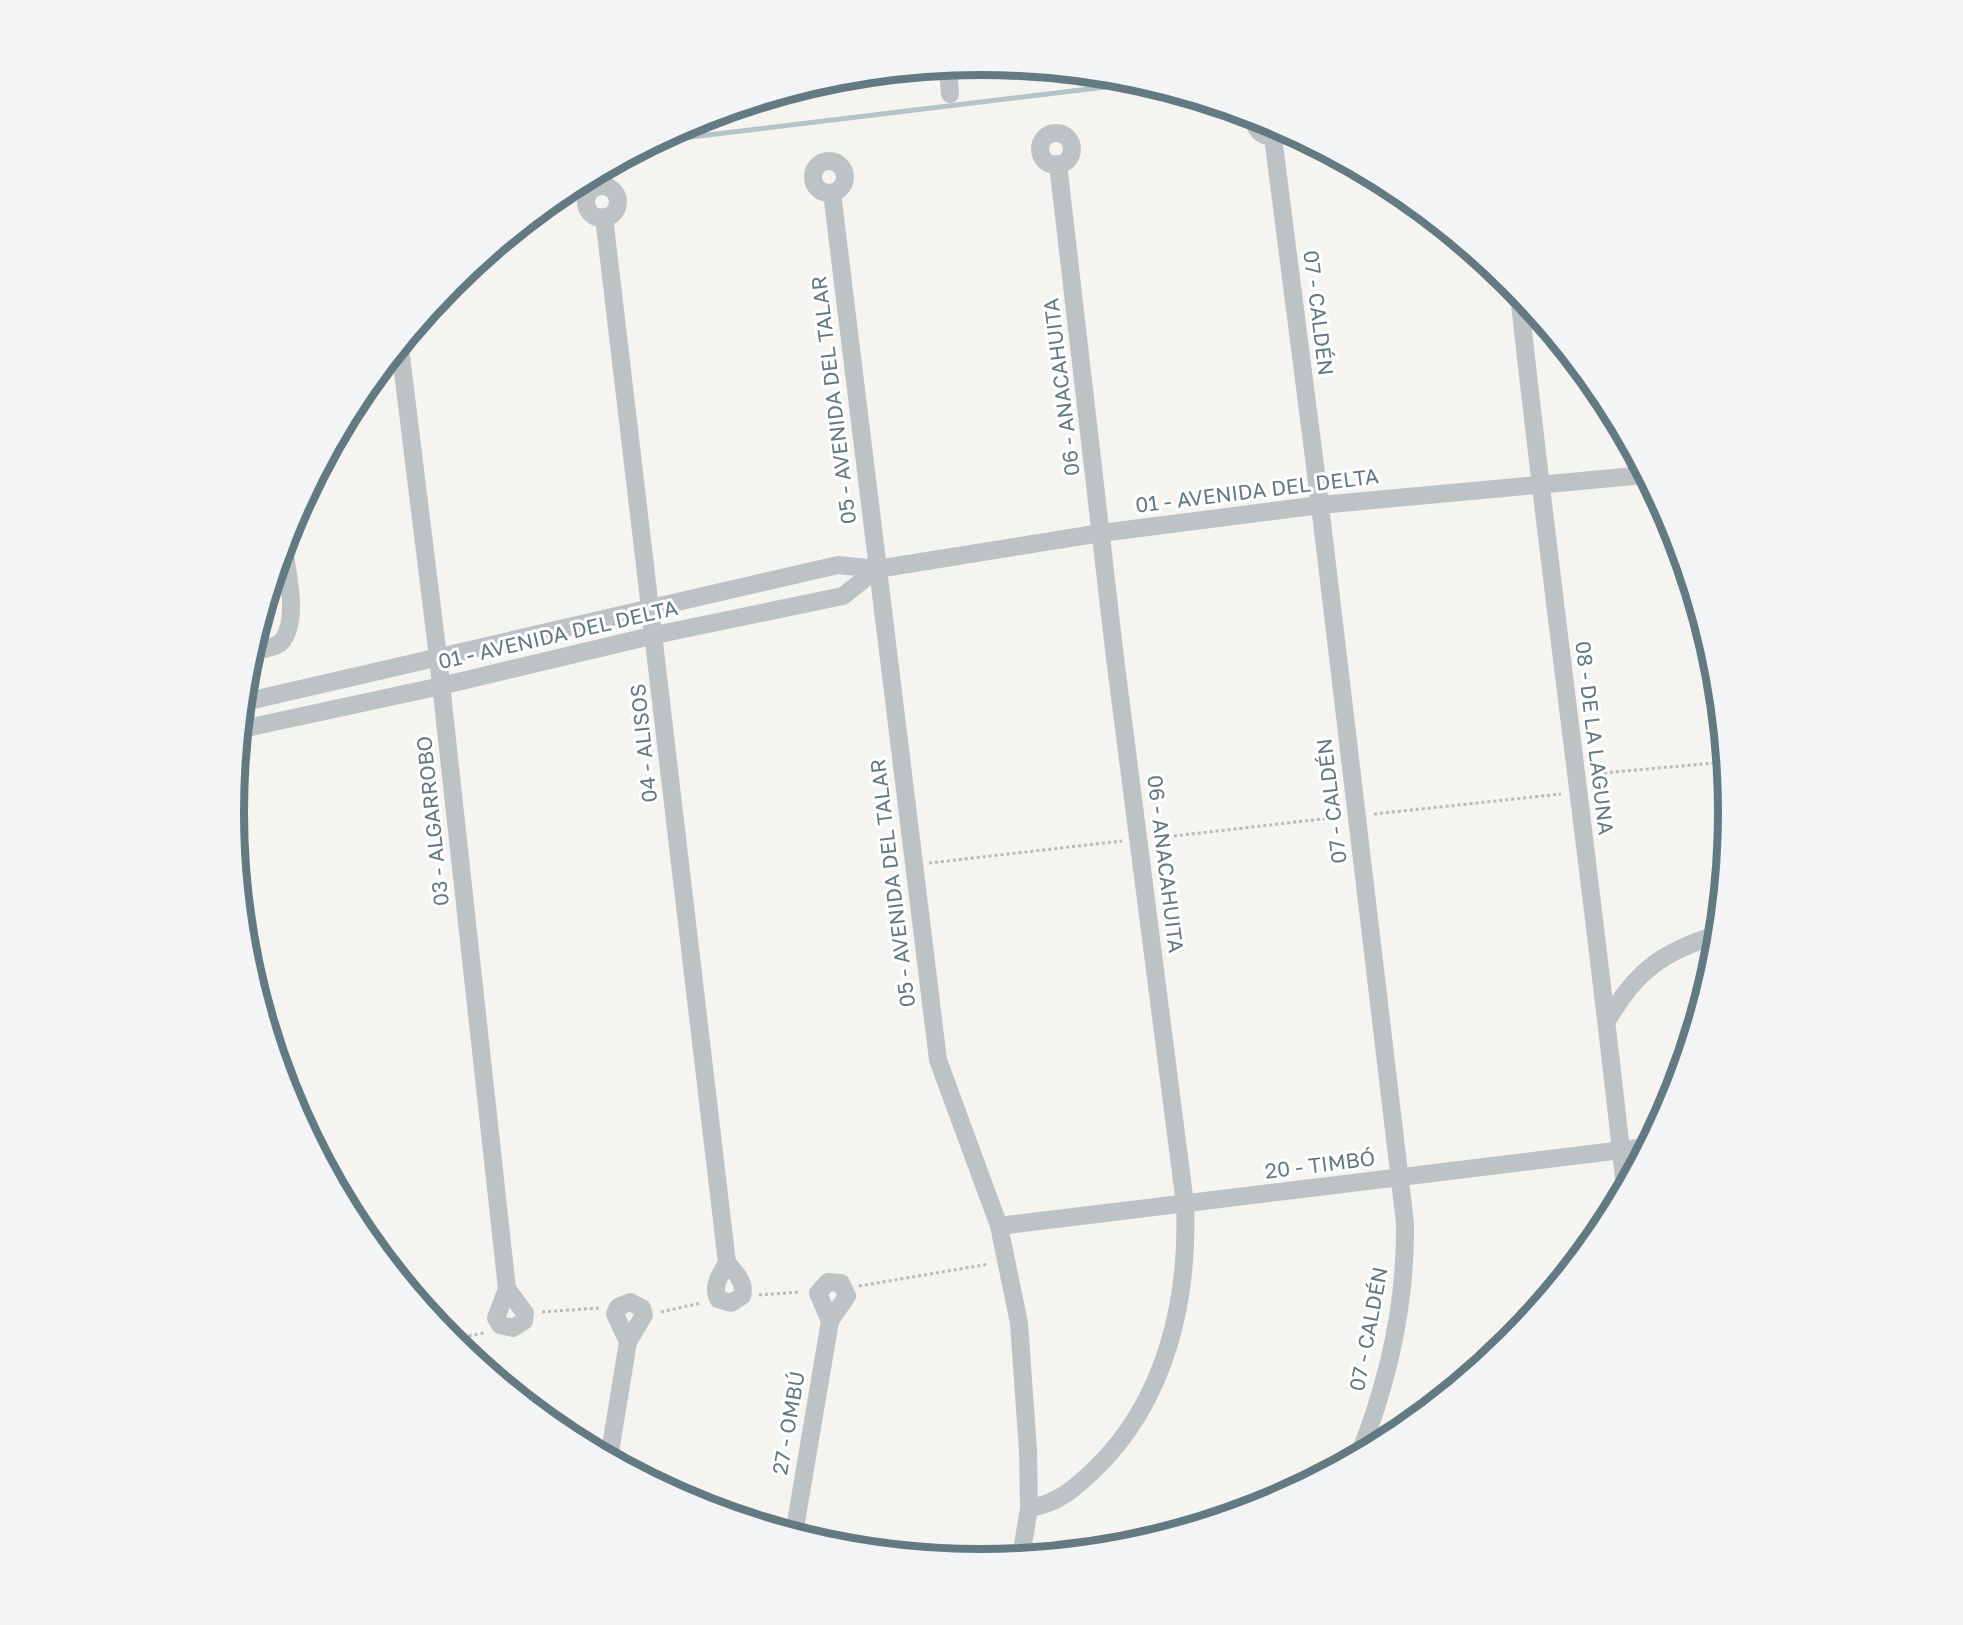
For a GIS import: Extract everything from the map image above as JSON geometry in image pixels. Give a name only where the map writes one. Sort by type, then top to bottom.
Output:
[{"type":"street","points":[[949,76],[950,94]]},
{"type":"street","name":"07 - CALDÉN","points":[[1280,138],[1320,505],[1401,1178],[1406,1257],[1403,1291],[1381,1395],[1363,1443]]},
{"type":"street","name":"06 - ANACAHUITA","points":[[1029,1508],[1047,1505],[1079,1485],[1110,1453],[1146,1404],[1172,1337],[1185,1275],[1185,1204],[1101,532],[1059,164]]},
{"type":"street","name":"05 - AVENIDA DEL TALAR","points":[[832,193],[938,1060],[999,1226],[1008,1261],[1022,1352],[1029,1508],[1022,1548]]},
{"type":"street","name":"04 - ALISOS","points":[[604,217],[649,607],[655,635],[689,953],[727,1263]]},
{"type":"street","name":"08 - DE LA LAGUNA","points":[[1521,310],[1539,484],[1607,1021],[1624,1174]]},
{"type":"street","name":"03 - ALGARROBO","points":[[401,358],[438,657],[507,1289]]},
{"type":"street","name":"01 - AVENIDA DEL DELTA","points":[[253,700],[649,607],[838,566],[877,569],[1101,532],[1320,505],[1637,476]]},
{"type":"street","points":[[263,649],[282,641],[289,622],[285,569]]},
{"type":"street","name":"01 - AVENIDA DEL DELTA","points":[[249,727],[441,686],[655,635],[843,596],[877,569]]},
{"type":"street","points":[[1607,1021],[1621,998],[1638,977],[1656,962],[1674,950],[1708,938]]},
{"type":"street","name":"20 - TIMBÓ","points":[[999,1226],[1638,1148]]},
{"type":"street","points":[[727,1263],[741,1280],[744,1289],[742,1296],[731,1303],[718,1299],[715,1292],[717,1282],[727,1263]]},
{"type":"street","points":[[828,1282],[841,1283],[846,1288],[848,1296],[844,1305],[830,1321],[820,1302],[819,1290],[828,1282]]},
{"type":"street","points":[[507,1289],[525,1313],[524,1321],[513,1328],[500,1325],[496,1318],[507,1289]]},
{"type":"street","points":[[610,1449],[628,1342],[641,1325],[644,1316],[642,1308],[630,1302],[618,1307],[615,1314],[617,1323],[628,1342]]},
{"type":"street","name":"27 - OMBÚ","points":[[795,1526],[830,1321]]},
{"type":"path","points":[[1575,776],[1717,763]]},
{"type":"path","points":[[914,865],[1140,839]]},
{"type":"path","points":[[846,1288],[1008,1261]]},
{"type":"path","points":[[742,1296],[819,1290]]},
{"type":"path","points":[[642,1308],[655,1313],[718,1299]]},
{"type":"path","points":[[525,1313],[618,1307]]},
{"type":"path","points":[[463,1337],[513,1328]]},
{"type":"waterway","points":[[684,138],[1110,86]]}]
